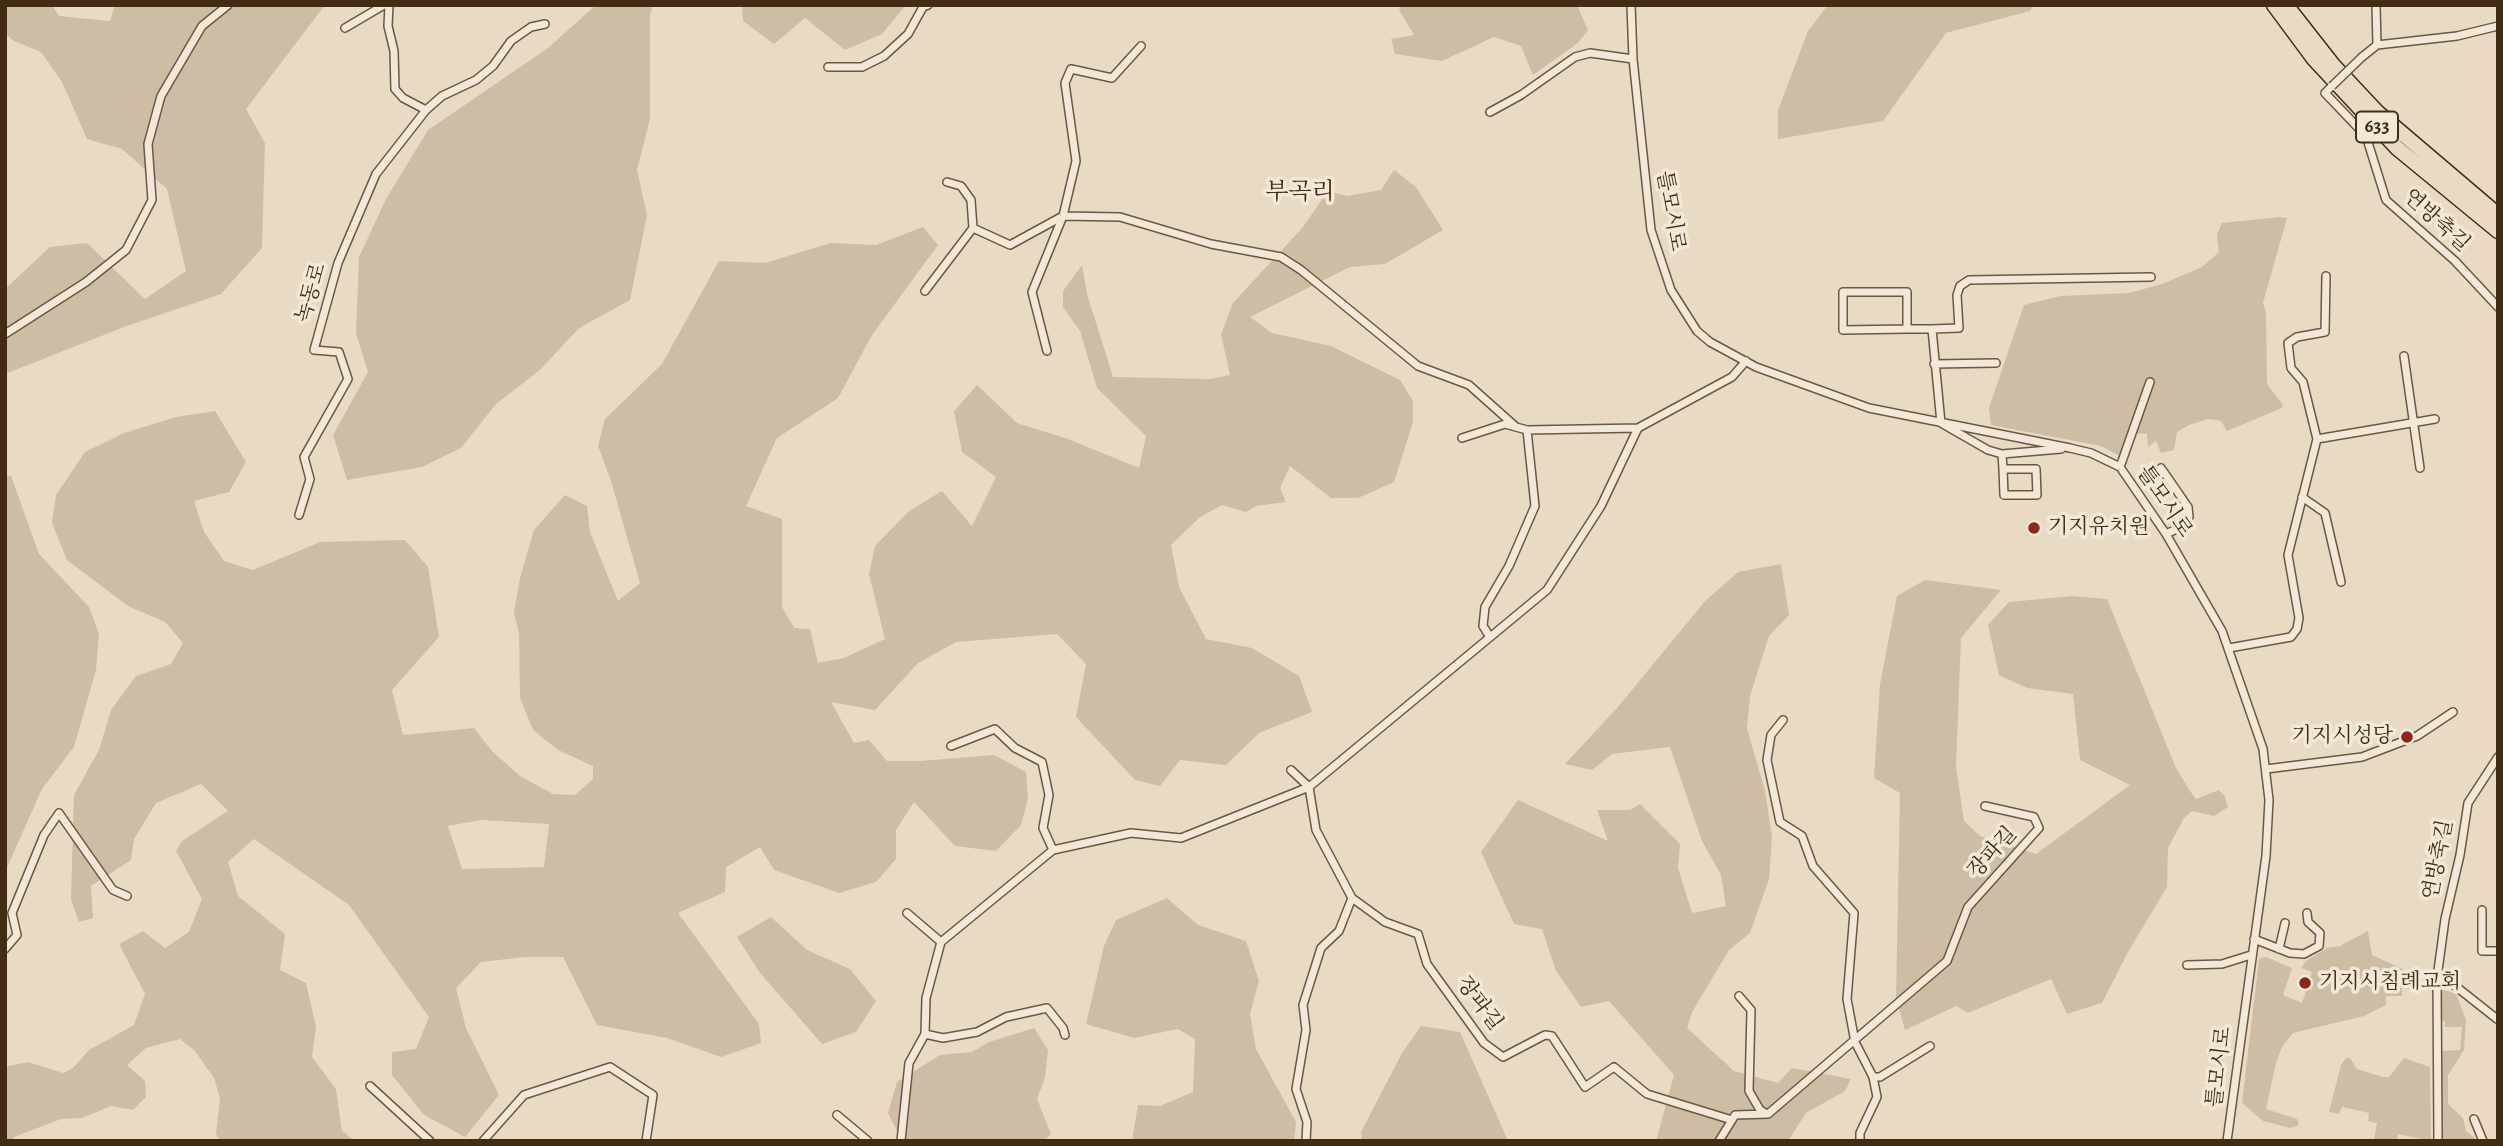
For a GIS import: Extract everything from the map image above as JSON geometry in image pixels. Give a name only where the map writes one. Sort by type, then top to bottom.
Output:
[{"type":"highway","name":"633","points":[[2274,5],[2314,59],[2397,148],[2498,231]]},
{"type":"highway","name":"633","points":[[2286,5],[2333,65],[2377,112],[2498,215]]},
{"type":"street","points":[[5,334],[86,282],[126,250],[152,201],[148,144],[161,96],[202,26],[228,5]]},
{"type":"street","points":[[345,28],[384,5]]},
{"type":"street","points":[[390,5],[388,26],[394,51],[395,89],[403,98],[426,110]]},
{"type":"street","points":[[828,67],[862,67],[884,56],[908,34],[923,7],[928,5]]},
{"type":"street","name":"틀모시로","points":[[1631,5],[1633,59],[1651,230],[1667,279],[1681,308],[1697,331],[1710,342],[1746,361],[1796,383],[1869,408],[2070,447],[2091,453],[2120,467],[2166,534],[2229,648],[2257,729],[2266,769],[2269,800],[2266,856],[2227,1141]]},
{"type":"street","points":[[2376,5],[2377,45],[2457,36],[2498,26]]},
{"type":"street","name":"녹동로","points":[[299,515],[310,480],[304,457],[348,379],[339,352],[314,350],[338,263],[376,174],[426,110],[443,96],[476,80],[494,66],[511,41],[531,27],[545,24]]},
{"type":"street","name":"연방축길","points":[[2377,45],[2325,93],[2366,136],[2386,200],[2455,261],[2498,307]]},
{"type":"street","points":[[1047,351],[1032,292],[1063,216],[1076,161],[1065,83],[1071,69],[1112,78],[1140,46]]},
{"type":"street","points":[[1490,112],[1521,95],[1574,57],[1590,53],[1633,59]]},
{"type":"street","points":[[925,291],[973,228],[971,201],[961,186],[947,182]]},
{"type":"street","points":[[973,228],[1010,245],[1063,216],[1120,217],[1211,244],[1281,257],[1301,270],[1418,366],[1469,385],[1515,426]]},
{"type":"street","points":[[2229,648],[2291,637],[2297,629],[2299,618],[2288,555],[2317,439],[2303,382],[2291,368],[2288,343],[2297,337],[2325,332],[2326,276]]},
{"type":"street","points":[[1907,329],[1907,292],[1843,292],[1843,330],[1932,329],[1959,328],[1957,296],[1960,286],[1969,280],[2151,277]]},
{"type":"street","points":[[1932,329],[1941,423],[1988,450],[2002,454],[2070,447]]},
{"type":"street","points":[[2404,356],[2420,468]]},
{"type":"street","points":[[1462,438],[1505,424],[1527,430],[1638,428],[1732,377],[1746,361]]},
{"type":"street","points":[[1934,364],[1996,363]]},
{"type":"street","points":[[2120,467],[2150,382]]},
{"type":"street","points":[[2317,439],[2435,419]]},
{"type":"street","points":[[901,1141],[909,1063],[925,1034],[926,998],[941,942],[1053,850],[1131,833],[1181,838],[1309,787],[1547,590],[1601,506],[1638,428]]},
{"type":"street","points":[[1490,636],[1483,626],[1485,607],[1509,566],[1535,506],[1527,430]]},
{"type":"street","points":[[2002,454],[2004,495],[2037,495],[2036,469],[2003,469]]},
{"type":"street","points":[[2161,468],[2188,507],[2189,517],[2185,525],[2166,534]]},
{"type":"street","points":[[2302,497],[2325,513],[2341,582]]},
{"type":"street","points":[[2266,769],[2362,757],[2417,736],[2453,712]]},
{"type":"street","points":[[1783,720],[1771,735],[1767,760],[1780,822],[1802,836],[1813,866],[1854,913],[1847,999],[1855,1042],[1873,1077],[1877,1097],[1860,1133],[1860,1141]]},
{"type":"street","points":[[951,746],[995,729],[1015,748],[1042,762],[1049,795],[1043,828],[1053,850]]},
{"type":"street","name":"연방축길","points":[[2438,1141],[2437,978],[2468,803],[2498,757]]},
{"type":"street","points":[[1291,770],[1309,787],[1316,830],[1352,898],[1339,931],[1321,948],[1303,1005],[1306,1030],[1296,1089],[1307,1122],[1306,1141]]},
{"type":"street","name":"장파길","points":[[1352,898],[1385,922],[1418,934],[1427,964],[1484,1043],[1503,1056],[1545,1035],[1552,1036],[1585,1087],[1614,1067],[1647,1094],[1732,1119],[1735,1115],[1768,1114],[1791,1091],[1855,1042],[1947,961],[1968,907],[2039,828],[2034,817],[1985,806]]},
{"type":"street","points":[[5,949],[17,935],[12,913],[44,835],[59,813],[113,890],[127,896]]},
{"type":"street","points":[[2482,910],[2482,951],[2498,951]]},
{"type":"street","points":[[907,913],[941,942]]},
{"type":"street","points":[[2254,939],[2279,949],[2304,954],[2319,946],[2320,933],[2308,922],[2307,913]]},
{"type":"street","points":[[2279,949],[2285,923]]},
{"type":"street","points":[[2187,965],[2222,964],[2252,955]]},
{"type":"street","points":[[2437,978],[2454,985],[2497,1019]]},
{"type":"street","points":[[1739,996],[1751,1010],[1749,1091],[1760,1110],[1768,1114]]},
{"type":"street","points":[[925,1034],[943,1038],[977,1032],[1006,1017],[1047,1009],[1063,1028],[1065,1035]]},
{"type":"street","points":[[1873,1077],[1880,1077],[1930,1046]]},
{"type":"street","points":[[483,1141],[524,1095],[610,1067],[653,1095],[646,1141]]},
{"type":"street","points":[[370,1086],[430,1141]]},
{"type":"street","points":[[837,1115],[868,1141]]},
{"type":"street","points":[[1719,1141],[1732,1119]]},
{"type":"street","points":[[2474,1119],[2483,1141]]},
{"type":"shaded area","points":[[5,5],[52,5],[59,16],[110,21],[115,5],[325,5],[246,109],[265,143],[262,248],[221,294],[124,327],[5,374],[5,289],[50,247],[87,243],[145,299],[186,271],[167,189],[122,149],[87,139],[62,82],[41,52],[14,41],[5,33]]},
{"type":"shaded area","points":[[596,5],[653,5],[650,15],[650,119],[637,170],[647,215],[630,300],[579,328],[540,370],[496,404],[461,448],[422,467],[347,480],[333,435],[368,372],[356,333],[359,257],[386,199],[428,130],[548,48]]},
{"type":"shaded area","points":[[742,5],[906,5],[882,34],[845,50],[805,18],[774,44],[743,21]]},
{"type":"shaded area","points":[[1401,5],[1577,5],[1588,30],[1578,43],[1533,75],[1521,46],[1494,37],[1442,61],[1395,54],[1391,39],[1414,35],[1399,10]]},
{"type":"shaded area","points":[[1828,5],[2034,5],[2030,11],[1946,33],[1883,121],[1778,139],[1778,110],[1808,31]]},
{"type":"shaded area","points":[[1394,170],[1416,187],[1443,230],[1385,264],[1350,267],[1250,317],[1272,333],[1331,346],[1400,380],[1413,401],[1413,422],[1394,482],[1358,498],[1331,498],[1290,466],[1280,488],[1286,502],[1256,506],[1246,512],[1222,505],[1200,517],[1171,545],[1179,587],[1206,639],[1252,648],[1299,676],[1312,712],[1259,733],[1226,765],[1180,760],[1160,786],[1135,780],[1076,717],[1086,664],[1057,634],[956,642],[918,663],[875,710],[831,702],[854,743],[869,740],[887,761],[994,755],[1026,772],[1028,798],[1021,825],[996,851],[955,846],[914,802],[896,830],[896,859],[876,882],[839,893],[774,870],[760,847],[726,867],[725,892],[678,913],[759,1024],[761,1043],[721,1057],[667,1038],[597,1025],[563,957],[525,957],[481,962],[456,988],[466,1028],[499,1095],[465,1137],[424,1115],[392,1075],[392,1052],[416,1049],[429,1017],[349,905],[254,839],[228,862],[238,896],[285,934],[280,970],[306,983],[316,1027],[312,1057],[336,1089],[342,1131],[355,1141],[220,1141],[216,1134],[220,1098],[214,1078],[195,1051],[180,1039],[146,1048],[127,1065],[145,1081],[146,1097],[133,1110],[111,1106],[82,1118],[61,1119],[14,1137],[14,1141],[5,1141],[5,1067],[28,1062],[63,1073],[73,1068],[89,1050],[134,1025],[145,994],[119,944],[143,931],[165,948],[189,932],[202,899],[176,851],[182,841],[228,811],[201,784],[156,803],[134,839],[131,860],[91,886],[93,918],[79,922],[71,899],[74,795],[99,750],[111,710],[136,676],[171,664],[183,643],[165,622],[128,606],[67,560],[52,523],[56,495],[85,452],[124,433],[176,417],[215,411],[246,462],[229,492],[194,501],[204,532],[224,561],[253,570],[320,542],[405,540],[428,567],[439,637],[392,690],[403,735],[474,728],[492,751],[520,776],[553,794],[575,795],[593,779],[593,766],[558,750],[533,730],[520,698],[519,634],[514,612],[520,578],[534,530],[565,495],[587,506],[590,532],[618,601],[640,583],[611,481],[598,446],[605,419],[662,364],[719,261],[765,263],[831,243],[876,245],[923,227],[938,245],[872,335],[838,398],[777,438],[746,506],[782,519],[782,607],[794,628],[810,629],[818,663],[844,658],[885,639],[869,574],[875,546],[909,511],[942,491],[972,526],[996,477],[962,452],[954,411],[977,385],[1017,423],[1068,439],[1139,468],[1146,436],[1097,388],[1080,331],[1063,307],[1063,291],[1082,265],[1087,294],[1113,377],[1210,379],[1230,375],[1221,334],[1233,303],[1303,227],[1328,191],[1347,196],[1381,190]],"holes":[[[481,820],[549,824],[544,867],[462,869],[448,826]]]},
{"type":"shaded area","points":[[2287,218],[2263,303],[2266,313],[2267,384],[2283,405],[2282,408],[2227,431],[2221,421],[2208,419],[2189,425],[2177,432],[2174,450],[2161,453],[2156,441],[2148,447],[2147,434],[2132,433],[2122,457],[2101,446],[1991,425],[1989,408],[2024,305],[2060,296],[2129,293],[2162,284],[2202,267],[2219,252],[2217,234],[2222,223]]},
{"type":"shaded area","points":[[5,476],[11,476],[39,554],[89,607],[99,634],[96,670],[74,747],[42,789],[5,872]]},
{"type":"shaded area","points":[[1781,564],[1789,615],[1769,636],[1750,696],[1747,728],[1765,791],[1772,837],[1769,879],[1750,933],[1729,950],[1692,1012],[1687,1028],[1734,1071],[1778,1083],[1792,1068],[1851,1079],[1845,1091],[1806,1113],[1788,1141],[1656,1141],[1674,1075],[1609,1001],[1581,1007],[1556,971],[1542,929],[1514,924],[1481,852],[1518,800],[1608,841],[1597,810],[1630,810],[1640,804],[1680,844],[1678,868],[1692,913],[1726,906],[1721,875],[1702,841],[1670,747],[1612,754],[1592,770],[1565,764],[1617,708],[1706,600],[1738,572]]},
{"type":"shaded area","points":[[1925,580],[2001,590],[1961,638],[1956,767],[1964,821],[1980,836],[2036,854],[2130,785],[2080,760],[2073,694],[2027,688],[1999,675],[1988,625],[2009,602],[2072,596],[2107,599],[2176,768],[2196,799],[2219,790],[2224,795],[2228,807],[2214,816],[2192,811],[2184,818],[2168,848],[2167,887],[2128,952],[2102,1003],[2067,1014],[2051,979],[1968,1013],[1956,1006],[1905,1030],[1896,998],[1900,793],[1874,778],[1880,684],[1897,596]]},
{"type":"shaded area","points":[[1167,898],[1198,925],[1246,941],[1259,981],[1250,1014],[1256,1049],[1296,1122],[1294,1141],[1132,1141],[1138,1105],[1160,1106],[1193,1092],[1195,1039],[1178,1029],[1134,1038],[1086,1024],[1104,946],[1116,920]]},
{"type":"shaded area","points":[[771,917],[807,950],[850,969],[876,1001],[856,1032],[822,1044],[760,973],[737,937]]},
{"type":"shaded area","points":[[2368,931],[2372,955],[2424,979],[2428,988],[2402,989],[2402,996],[2386,996],[2386,1005],[2364,1016],[2293,1033],[2282,1047],[2276,1063],[2266,1109],[2297,1119],[2299,1125],[2290,1128],[2263,1121],[2242,1103],[2259,959],[2266,957],[2292,968],[2283,995],[2302,1003],[2312,972],[2301,968],[2306,961],[2327,948],[2340,946]]},
{"type":"shaded area","points":[[2439,988],[2456,994],[2466,1020],[2464,1050],[2448,1075],[2448,1104],[2463,1118],[2466,1131],[2478,1141],[2442,1141],[2440,1051],[2460,1050],[2462,1027],[2445,1027],[2445,1021],[2439,1020]]},
{"type":"shaded area","points":[[1421,1026],[1460,1032],[1508,1141],[1362,1141],[1361,1132],[1402,1053]]},
{"type":"shaded area","points":[[1034,1028],[1048,1050],[1045,1078],[1037,1099],[1051,1134],[1044,1141],[902,1141],[888,1113],[897,1082],[940,1055],[972,1052],[989,1042]]},
{"type":"shaded area","points":[[2346,1058],[2350,1058],[2357,1069],[2383,1077],[2389,1077],[2404,1058],[2430,1067],[2431,1141],[2398,1134],[2397,1141],[2374,1140],[2377,1123],[2368,1121],[2369,1113],[2342,1107],[2339,1114],[2329,1112],[2341,1065]]},
{"type":"place","name":"기지유치원","points":[[2034,528]]},
{"type":"place","name":"기지시성당","points":[[2407,737]]},
{"type":"place","name":"기지시침례교회","points":[[2305,983]]},
{"type":"district","name":"부곡리","points":[[1300,193]]}]
